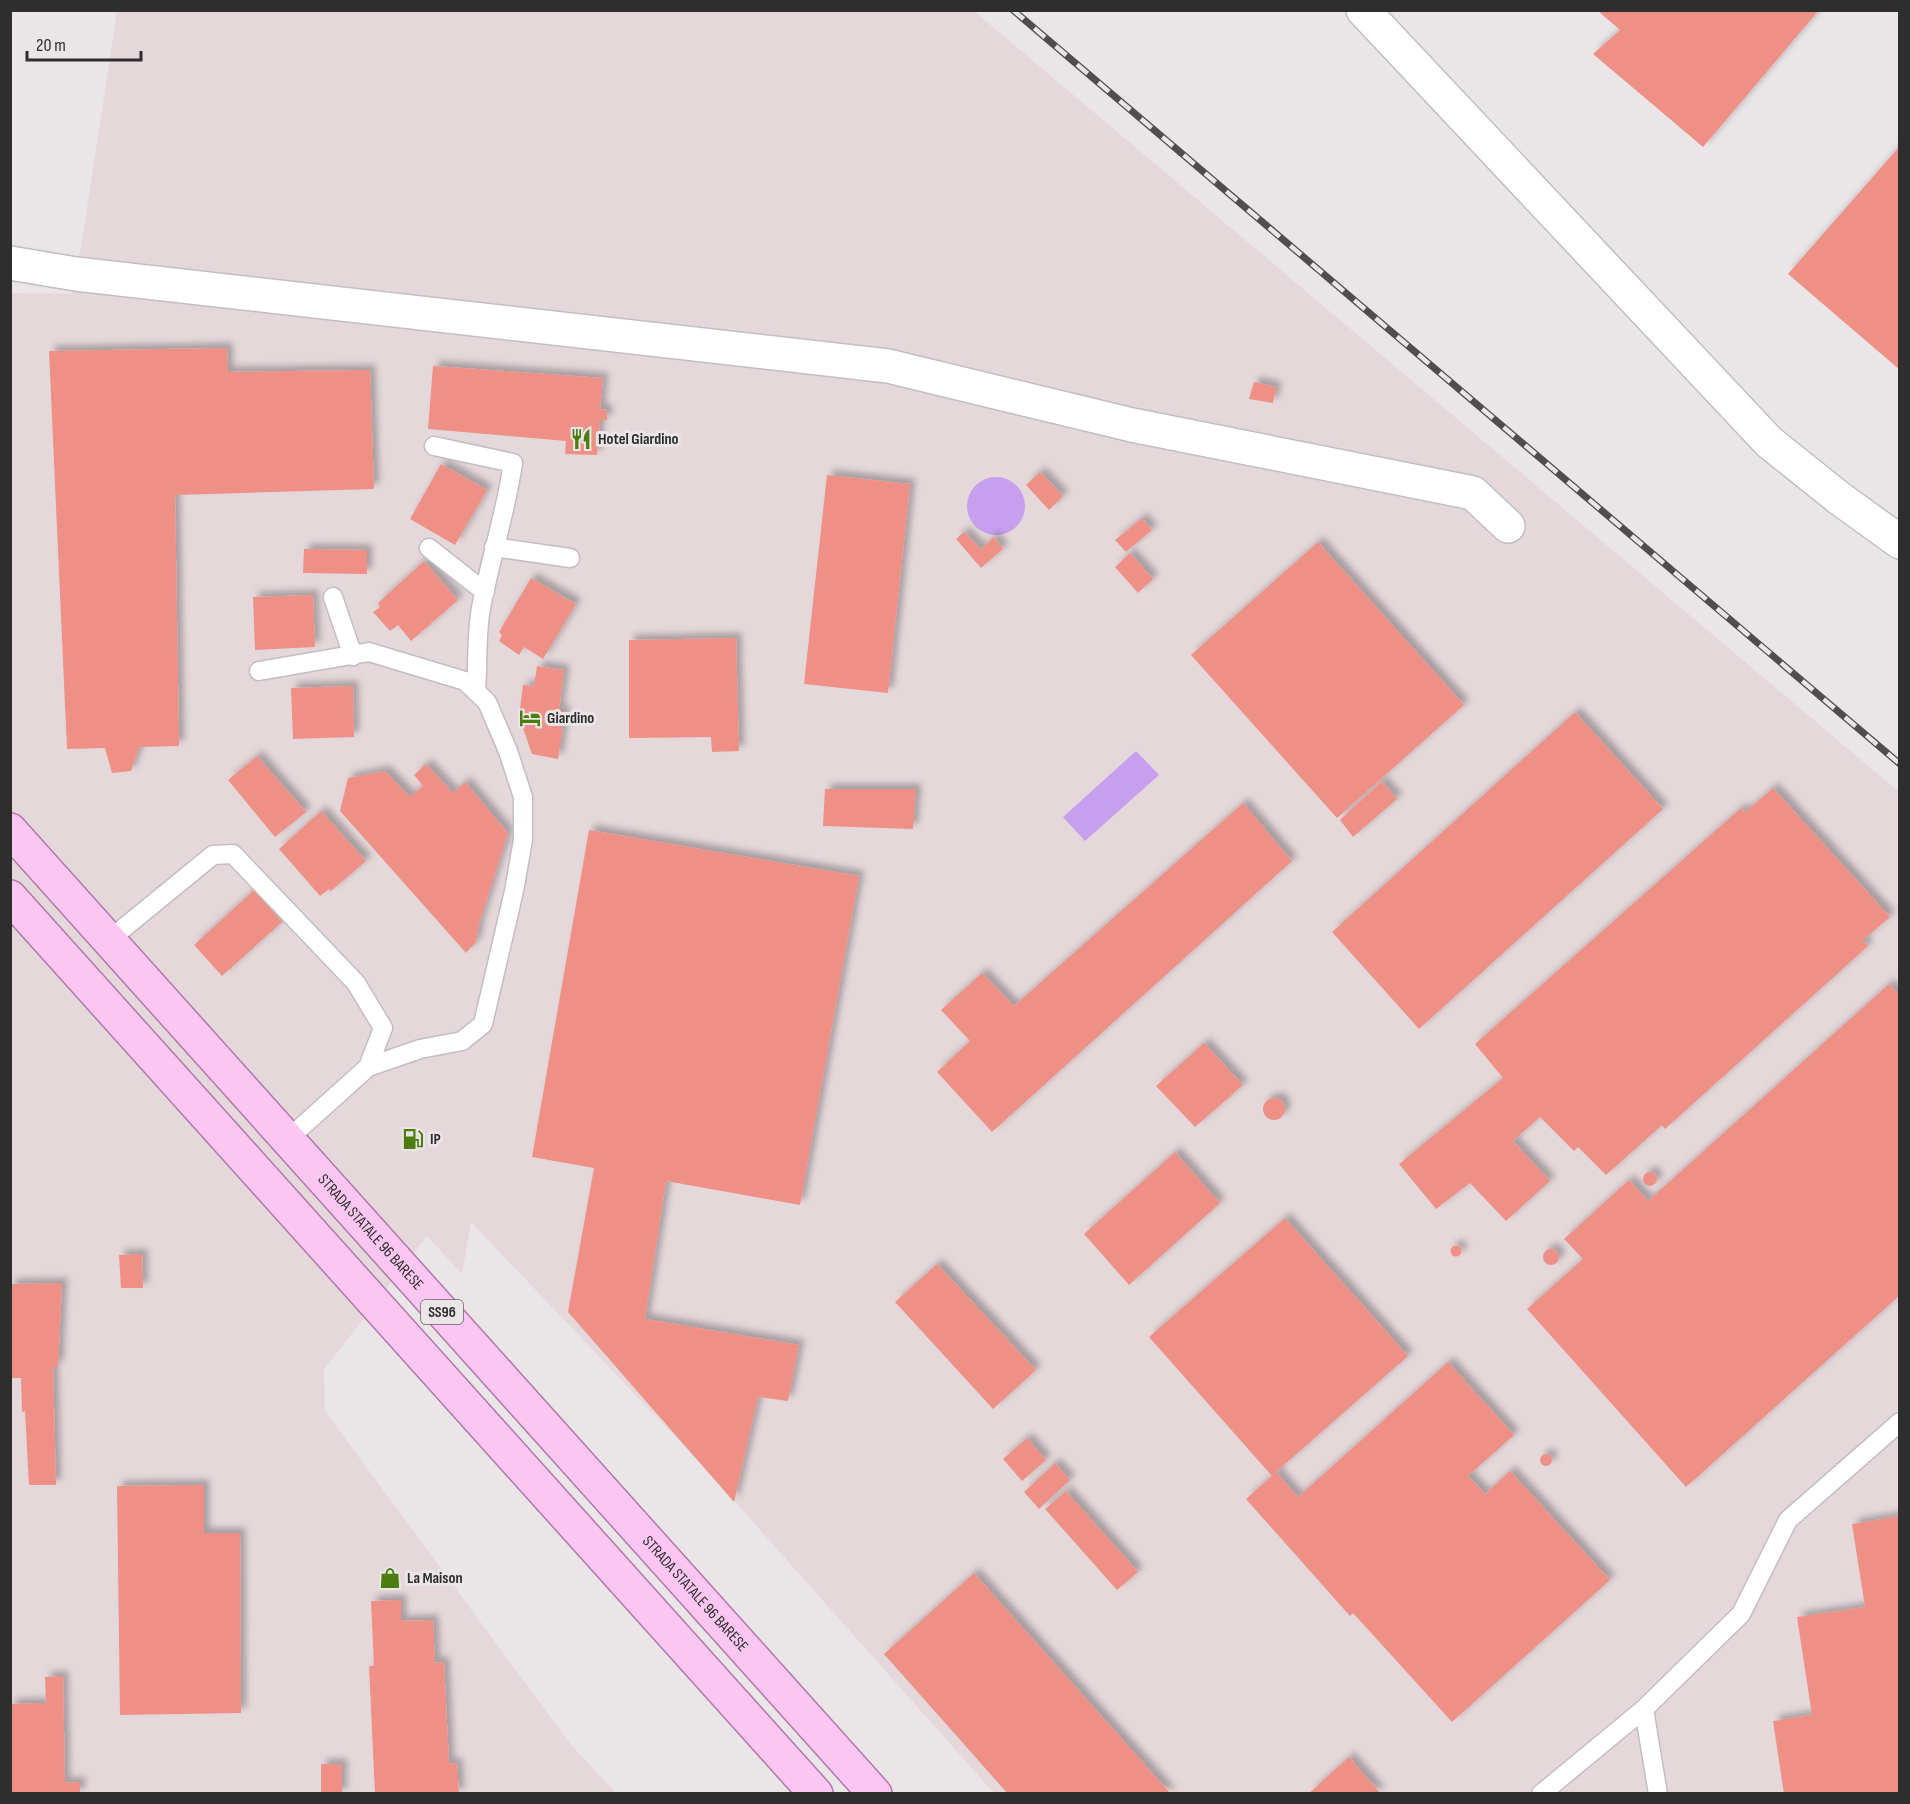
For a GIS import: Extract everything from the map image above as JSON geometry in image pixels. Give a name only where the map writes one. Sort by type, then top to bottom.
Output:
[{"type":"main road","name":"STRADA STATALE 96 BARESE","points":[[10,830],[875,1794]]},
{"type":"main road","name":"SS96","points":[[10,897],[816,1794]]},
{"type":"street","points":[[1363,10],[1769,442],[1899,542]]},
{"type":"street","points":[[10,263],[76,274],[888,366],[1132,425],[1473,493],[1508,526]]},
{"type":"lane","points":[[434,446],[513,463],[480,611],[476,692]]},
{"type":"lane","points":[[494,547],[570,558]]},
{"type":"lane","points":[[429,549],[484,592]]},
{"type":"lane","points":[[333,597],[353,656]]},
{"type":"lane","points":[[259,671],[369,652],[465,681],[487,702],[508,751],[523,797],[523,840],[512,901],[483,1024],[462,1041],[420,1049],[368,1067],[288,1139]]},
{"type":"lane","points":[[109,940],[213,855],[233,854],[356,983],[383,1028],[368,1067]]},
{"type":"lane","points":[[1541,1794],[1644,1709],[1742,1614],[1788,1520],[1899,1422]]},
{"type":"lane","points":[[1644,1709],[1658,1794]]},
{"type":"shaded area","points":[[117,11],[974,11],[1899,792],[1899,1793],[994,1793],[705,1468],[471,1222],[462,1274],[427,1236],[324,1370],[325,1411],[571,1745],[616,1793],[11,1794],[11,293],[71,294],[81,248]]},
{"type":"shaded area","points":[[996,477],[1007,479],[1020,490],[1025,506],[1023,517],[1012,530],[996,535],[985,533],[972,522],[967,506],[969,495],[980,482]]},
{"type":"shaded area","points":[[1136,751],[1159,775],[1085,841],[1063,817]]},
{"type":"building","points":[[1597,10],[1819,10],[1703,147],[1593,54],[1620,30]]},
{"type":"building","points":[[1900,146],[1900,370],[1788,274]]},
{"type":"building","points":[[227,348],[228,372],[370,370],[374,489],[175,495],[179,746],[139,747],[131,771],[112,773],[105,748],[67,749],[49,351]]},
{"type":"building","points":[[433,366],[603,378],[600,409],[607,410],[607,420],[600,420],[597,455],[565,454],[566,441],[428,429]]},
{"type":"building","points":[[1254,382],[1276,387],[1273,403],[1249,399]]},
{"type":"building","points":[[441,464],[487,490],[455,545],[410,519]]},
{"type":"building","points":[[1040,472],[1063,496],[1049,510],[1026,485]]},
{"type":"building","points":[[827,475],[910,484],[888,693],[804,684]]},
{"type":"building","points":[[1142,518],[1152,530],[1126,552],[1115,540]]},
{"type":"building","points":[[964,532],[981,549],[994,537],[1003,549],[981,568],[956,539]]},
{"type":"building","points":[[1318,542],[1464,705],[1337,818],[1191,655]]},
{"type":"building","points":[[304,549],[367,550],[367,574],[303,573]]},
{"type":"building","points":[[1130,553],[1153,579],[1138,593],[1115,567]]},
{"type":"building","points":[[424,561],[458,600],[411,641],[398,625],[390,631],[373,612],[380,607],[378,603]]},
{"type":"building","points":[[531,578],[576,604],[543,659],[524,647],[519,655],[499,641],[502,635],[499,632]]},
{"type":"building","points":[[313,595],[315,647],[255,650],[253,597]]},
{"type":"building","points":[[736,638],[739,751],[712,752],[711,737],[629,738],[629,640]]},
{"type":"building","points":[[537,666],[564,670],[559,711],[565,711],[558,759],[532,754],[519,717],[523,685],[534,686]]},
{"type":"building","points":[[353,686],[354,737],[293,739],[291,688]]},
{"type":"building","points":[[1575,712],[1663,809],[1419,1029],[1332,932]]},
{"type":"building","points":[[257,756],[306,812],[275,837],[228,780]]},
{"type":"building","points":[[426,764],[453,793],[465,782],[508,833],[479,924],[476,942],[466,953],[340,811],[348,778],[385,771],[410,797],[423,786],[414,775]]},
{"type":"building","points":[[1382,781],[1397,799],[1353,837],[1340,820]]},
{"type":"building","points":[[1773,788],[1890,917],[1863,940],[1868,946],[1665,1129],[1662,1125],[1606,1175],[1578,1147],[1574,1151],[1540,1117],[1513,1141],[1550,1181],[1506,1221],[1470,1183],[1436,1209],[1399,1164],[1503,1078],[1475,1044],[1741,808],[1745,812]]},
{"type":"building","points":[[825,789],[916,789],[913,829],[823,826]]},
{"type":"building","points":[[1243,803],[1292,861],[992,1132],[937,1072],[970,1041],[941,1010],[982,973],[1014,1006]]},
{"type":"building","points":[[321,811],[366,861],[331,891],[329,889],[320,896],[279,849]]},
{"type":"building","points":[[589,830],[859,876],[800,1205],[666,1181],[645,1319],[799,1345],[788,1401],[758,1397],[734,1502],[568,1312],[594,1168],[532,1157]]},
{"type":"building","points":[[254,890],[282,922],[222,976],[194,945]]},
{"type":"building","points":[[1889,984],[1900,996],[1900,1295],[1686,1487],[1527,1309],[1583,1259],[1564,1239],[1629,1180],[1648,1201]]},
{"type":"building","points":[[1204,1043],[1243,1085],[1195,1127],[1156,1086]]},
{"type":"building","points":[[1274,1098],[1282,1101],[1285,1109],[1282,1117],[1274,1120],[1266,1117],[1263,1109],[1266,1101]]},
{"type":"building","points":[[1175,1152],[1220,1203],[1129,1285],[1084,1234]]},
{"type":"building","points":[[1647,1172],[1653,1172],[1657,1179],[1653,1186],[1647,1186],[1643,1182],[1643,1176]]},
{"type":"building","points":[[1285,1218],[1408,1356],[1276,1472],[1298,1497],[1448,1362],[1514,1435],[1468,1476],[1485,1494],[1510,1471],[1610,1580],[1452,1722],[1353,1613],[1350,1616],[1246,1499],[1272,1476],[1149,1337]]},
{"type":"building","points":[[1456,1246],[1460,1247],[1460,1255],[1456,1256],[1452,1255],[1451,1251],[1452,1247]]},
{"type":"building","points":[[1548,1249],[1554,1249],[1559,1257],[1557,1263],[1548,1265],[1543,1260],[1543,1254]]},
{"type":"building","points":[[142,1254],[143,1288],[121,1288],[119,1255]]},
{"type":"building","points":[[937,1264],[1036,1370],[993,1409],[895,1302]]},
{"type":"building","points":[[62,1283],[58,1367],[53,1367],[56,1485],[29,1485],[21,1378],[10,1378],[10,1284]]},
{"type":"building","points":[[1027,1438],[1046,1460],[1022,1481],[1003,1459]]},
{"type":"building","points":[[1548,1454],[1552,1460],[1548,1466],[1544,1466],[1540,1458]]},
{"type":"building","points":[[1055,1463],[1070,1480],[1039,1509],[1024,1492]]},
{"type":"building","points":[[204,1485],[204,1533],[240,1533],[241,1713],[120,1715],[117,1486]]},
{"type":"building","points":[[1066,1491],[1138,1572],[1117,1590],[1045,1509]]},
{"type":"building","points":[[1900,1516],[1900,1794],[1784,1794],[1773,1721],[1812,1715],[1797,1617],[1865,1607],[1852,1524]]},
{"type":"building","points":[[974,1573],[1171,1794],[1008,1794],[884,1654]]},
{"type":"building","points":[[401,1600],[401,1621],[433,1620],[435,1663],[444,1662],[449,1764],[457,1763],[459,1794],[375,1794],[369,1666],[374,1666],[371,1601]]},
{"type":"building","points":[[63,1676],[65,1783],[80,1782],[80,1794],[10,1794],[10,1704],[46,1703],[45,1677]]},
{"type":"building","points":[[1349,1757],[1381,1794],[1308,1794]]},
{"type":"building","points":[[321,1764],[342,1764],[342,1794],[321,1794]]},
{"type":"railway","points":[[1013,10],[1900,764]]},
{"type":"place","name":"Hotel Giardino","points":[[581,439]]},
{"type":"place","name":"Giardino","points":[[530,718]]},
{"type":"place","name":"IP","points":[[413,1139]]},
{"type":"place","name":"La Maison","points":[[390,1578]]}]
